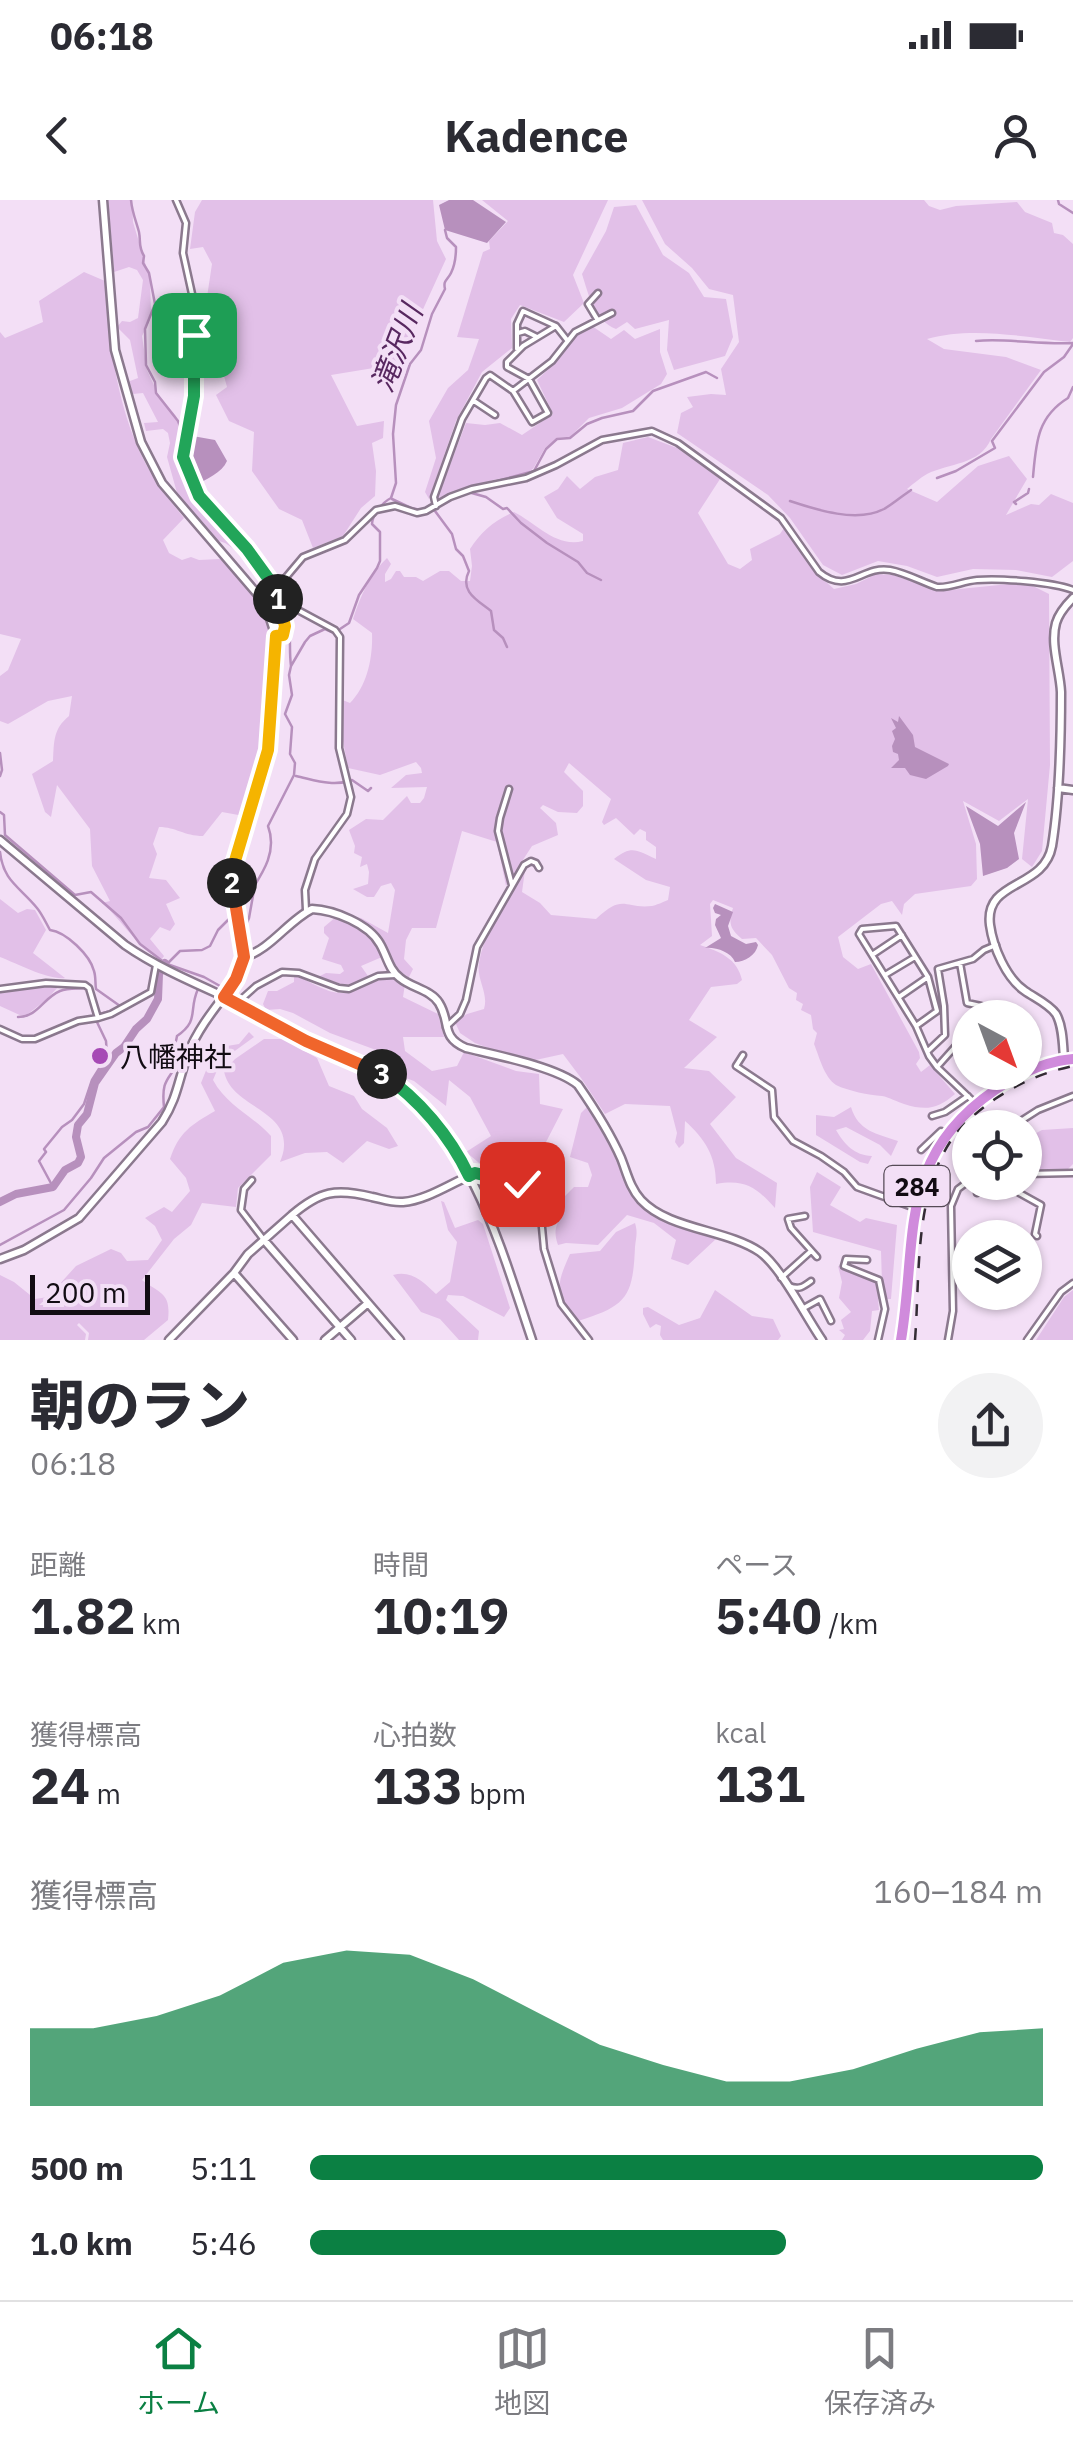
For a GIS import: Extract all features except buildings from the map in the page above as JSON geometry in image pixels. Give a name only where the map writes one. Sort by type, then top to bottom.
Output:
[{"type":"highway","points":[[1042,1064],[1068,1057]]},
{"type":"highway","name":"284","points":[[972,1100],[1068,1057]]},
{"type":"highway","name":"284","points":[[899,1340],[919,1176],[972,1100],[988,1090]]},
{"type":"street","points":[[0,1259],[24,1250],[79,1218],[162,1122],[178,1092],[187,1055],[236,979],[244,957],[232,871],[268,750],[276,636],[268,609],[162,483],[141,442],[115,350],[103,200]]},
{"type":"street","points":[[176,200],[186,223],[184,253],[196,312],[194,396],[183,457],[199,496],[247,549],[288,606],[335,630],[340,638],[339,748],[352,797],[347,814],[316,859],[306,890],[306,911]]},
{"type":"street","points":[[597,319],[588,304],[598,293]]},
{"type":"street","points":[[517,352],[517,324],[523,311],[556,326],[566,340]]},
{"type":"street","points":[[513,391],[552,361],[575,332],[612,312]]},
{"type":"street","points":[[436,506],[434,497],[462,419],[490,375],[513,391],[532,422],[548,413],[529,380],[508,367],[507,362],[556,326]]},
{"type":"street","points":[[517,334],[525,332],[537,338]]},
{"type":"street","points":[[474,400],[495,415]]},
{"type":"street","points":[[277,592],[304,557],[345,540],[379,509],[426,511],[472,490],[526,478],[602,440],[652,430],[678,442],[781,518],[828,579],[848,581],[887,570],[938,587],[992,580],[1030,581],[1073,590]]},
{"type":"street","points":[[276,636],[283,635],[285,626],[277,592]]},
{"type":"street","points":[[1068,1057],[1056,1014],[1009,975],[990,921],[994,904],[1004,891],[1043,868],[1052,848],[1060,688],[1055,634],[1061,612],[1073,598]]},
{"type":"street","points":[[1058,788],[1073,790]]},
{"type":"street","points":[[510,789],[498,831],[512,885]]},
{"type":"street","points":[[0,840],[125,945],[156,965],[392,1081],[431,1118],[460,1158],[505,1260],[532,1340]]},
{"type":"street","points":[[446,1027],[460,1014],[477,947],[512,885],[528,862],[540,868]]},
{"type":"street","points":[[244,957],[260,950],[306,911],[325,910],[366,929],[380,944],[395,975]]},
{"type":"street","points":[[916,1026],[937,1011],[928,977],[896,926],[862,930],[859,934],[937,1067],[972,1100],[932,1116]]},
{"type":"street","points":[[872,955],[902,936]]},
{"type":"street","points":[[928,1051],[945,1034],[938,969],[973,960],[996,945]]},
{"type":"street","points":[[884,976],[915,957]]},
{"type":"street","points":[[960,963],[966,1000]]},
{"type":"street","points":[[0,1029],[22,1039],[36,1039],[78,1021],[111,1014],[150,992],[156,965]]},
{"type":"street","points":[[236,1002],[282,972],[339,988],[395,975],[436,999],[443,1009],[450,1037],[460,1046],[572,1079],[612,1140],[641,1200],[676,1220],[758,1250],[822,1340]]},
{"type":"street","points":[[898,998],[928,977]]},
{"type":"street","points":[[0,989],[46,983],[84,984],[89,988],[98,1018]]},
{"type":"street","points":[[937,1067],[952,1050]]},
{"type":"street","points":[[743,1056],[736,1066],[772,1090],[774,1117],[791,1139],[821,1156],[858,1186],[913,1208]]},
{"type":"street","points":[[1038,1110],[1073,1096]]},
{"type":"street","points":[[921,1150],[940,1131],[946,1133]]},
{"type":"street","points":[[169,1340],[248,1254],[305,1203],[328,1193],[348,1192],[398,1202],[424,1197],[475,1173],[522,1184],[540,1206],[544,1249],[560,1304],[589,1340]]},
{"type":"street","points":[[1042,1174],[1073,1174]]},
{"type":"street","points":[[252,1180],[244,1188],[242,1210],[351,1340]]},
{"type":"street","points":[[948,1340],[953,1311],[953,1200]]},
{"type":"street","points":[[1030,1200],[1040,1206],[1038,1220]]},
{"type":"street","points":[[292,1215],[400,1340]]},
{"type":"street","points":[[805,1216],[788,1219],[791,1228],[817,1256]]},
{"type":"street","points":[[783,1281],[812,1250]]},
{"type":"street","points":[[866,1260],[846,1259],[844,1266],[879,1280],[885,1309],[878,1340]]},
{"type":"street","points":[[234,1272],[293,1340]]},
{"type":"street","points":[[783,1281],[796,1288],[803,1288],[810,1281]]},
{"type":"street","points":[[1027,1340],[1073,1283]]},
{"type":"street","points":[[802,1309],[820,1299],[831,1321]]},
{"type":"street","points":[[325,1340],[368,1303]]},
{"type":"shaded area","points":[[108,200],[132,200],[133,222],[150,279],[151,313],[142,336],[147,370],[158,394],[176,416],[190,490],[241,549],[237,551],[213,539],[179,500],[167,457],[168,433],[163,429],[146,431],[144,423],[158,422],[143,393],[133,394],[128,386],[138,378],[130,340],[117,327],[122,321],[138,318],[143,280],[137,270],[129,267],[114,272]]},
{"type":"shaded area","points":[[202,200],[433,200],[437,241],[446,259],[398,364],[331,375],[357,426],[384,421],[383,438],[372,443],[375,496],[361,508],[343,536],[313,548],[302,520],[279,509],[252,471],[254,432],[229,421],[216,395],[227,387],[221,365],[232,342],[236,316],[217,309],[207,297],[212,264],[203,247],[190,249],[195,212]]},
{"type":"shaded area","points":[[449,200],[473,200],[506,222],[487,243],[445,230],[439,205]]},
{"type":"shaded area","points":[[482,200],[608,200],[573,275],[584,303],[564,322],[520,305],[511,319],[512,348],[482,372],[456,421],[429,499],[425,492],[436,458],[429,421],[448,388],[468,370],[479,339],[457,337],[483,252],[490,249],[489,241],[508,221]]},
{"type":"shaded area","points":[[642,200],[924,200],[940,210],[1017,202],[1025,212],[1052,223],[1054,233],[1073,244],[1073,338],[1070,342],[962,333],[927,339],[944,349],[1006,357],[1041,370],[986,448],[963,462],[927,474],[907,489],[937,502],[978,466],[1009,456],[1027,479],[1006,515],[1031,504],[1039,505],[1051,494],[1073,503],[1073,561],[1052,577],[1016,570],[973,569],[937,577],[878,561],[842,575],[823,565],[790,518],[768,495],[677,433],[681,413],[693,407],[687,397],[726,395],[721,369],[739,342],[733,295],[709,289],[665,244]]},
{"type":"shaded area","points":[[636,205],[663,255],[689,273],[704,297],[726,299],[733,337],[725,356],[674,370],[667,350],[669,320],[635,329],[627,322],[616,329],[597,313],[582,274],[606,231],[614,207]]},
{"type":"shaded area","points":[[84,272],[105,281],[113,355],[130,429],[155,479],[184,518],[163,540],[169,553],[182,560],[220,559],[260,605],[271,634],[262,746],[244,816],[222,812],[203,836],[159,827],[153,844],[157,854],[149,878],[166,880],[180,898],[166,904],[175,924],[170,931],[160,927],[150,939],[164,956],[162,959],[137,941],[102,903],[110,901],[92,866],[90,829],[57,785],[51,817],[45,812],[32,774],[53,761],[55,736],[69,716],[72,696],[48,701],[8,724],[0,721],[0,676],[8,670],[21,639],[0,634],[0,332],[5,338],[43,322],[39,301]]},
{"type":"shaded area","points":[[592,326],[611,339],[624,330],[635,339],[660,329],[660,352],[667,374],[661,384],[622,408],[589,418],[570,437],[557,438],[545,448],[533,469],[524,474],[437,499],[466,423],[500,423],[522,435],[553,414],[537,380],[556,362],[570,340]]},
{"type":"shaded area","points":[[187,435],[215,440],[227,461],[218,472],[196,485],[185,453]]},
{"type":"shaded area","points":[[648,437],[677,448],[720,479],[698,513],[728,564],[740,569],[752,560],[750,549],[780,534],[784,528],[815,572],[834,589],[876,574],[893,575],[940,591],[1009,584],[1033,586],[1049,594],[1050,765],[1042,851],[1032,867],[1022,859],[1028,799],[999,821],[963,801],[976,844],[977,879],[971,886],[915,894],[904,904],[902,915],[892,901],[881,904],[838,937],[843,957],[858,969],[871,964],[919,1052],[916,1064],[921,1072],[930,1065],[955,1094],[937,1106],[919,1108],[836,1085],[825,1072],[814,1044],[817,1033],[811,1015],[801,1010],[803,1004],[796,1000],[797,993],[789,988],[772,955],[756,938],[742,939],[735,932],[730,922],[733,908],[713,900],[710,904],[712,936],[700,945],[732,961],[742,980],[711,987],[689,1020],[717,1037],[684,1068],[709,1071],[736,1097],[710,1124],[736,1158],[777,1183],[775,1208],[749,1186],[716,1184],[708,1149],[685,1121],[684,1143],[679,1148],[675,1142],[677,1133],[670,1106],[625,1104],[605,1114],[563,1054],[531,1061],[475,1043],[460,1033],[455,1022],[484,1009],[479,969],[482,950],[525,870],[522,892],[551,915],[596,919],[618,904],[652,906],[668,900],[670,887],[646,880],[614,859],[634,850],[656,859],[656,847],[646,840],[646,832],[640,829],[634,835],[616,818],[604,825],[611,799],[569,763],[564,772],[583,791],[583,806],[577,813],[558,812],[543,805],[540,808],[556,823],[558,835],[532,846],[506,886],[497,842],[462,831],[436,928],[412,928],[406,940],[404,959],[413,969],[409,977],[391,963],[372,930],[354,919],[361,918],[388,933],[395,890],[391,883],[381,886],[374,897],[367,897],[353,889],[368,884],[369,872],[367,864],[360,867],[362,857],[354,853],[349,830],[366,819],[383,820],[407,796],[411,803],[420,803],[427,787],[391,788],[406,775],[422,773],[416,762],[380,775],[348,768],[340,699],[350,703],[368,671],[372,633],[353,619],[371,579],[387,558],[391,564],[385,582],[396,571],[423,581],[440,571],[449,571],[461,581],[470,581],[470,549],[489,527],[514,512],[555,538],[583,541],[583,534],[557,518],[544,497],[558,489],[567,476],[580,489],[595,477],[618,470],[623,443]]},
{"type":"shaded area","points":[[899,716],[913,735],[915,747],[948,766],[926,779],[910,775],[905,768],[891,768],[899,760],[893,752],[892,731],[896,728],[891,718],[898,722]]},
{"type":"shaded area","points":[[1026,802],[1014,833],[1019,859],[1007,868],[983,876],[980,844],[966,806],[998,826]]},
{"type":"shaded area","points":[[0,899],[18,913],[35,910],[46,930],[33,953],[65,978],[42,974],[0,957]]},
{"type":"shaded area","points":[[715,904],[733,912],[728,926],[731,936],[758,945],[743,961],[735,962],[723,951],[705,948],[721,938],[715,925],[721,915],[715,913]]},
{"type":"shaded area","points":[[337,916],[372,935],[382,957],[361,966],[368,976],[348,986],[318,977],[344,971],[341,965],[322,959],[329,938],[324,927]]},
{"type":"shaded area","points":[[297,975],[337,993],[351,992],[387,978],[405,984],[403,997],[438,1014],[444,1037],[403,1037],[405,1051],[432,1071],[457,1066],[464,1052],[516,1071],[539,1074],[540,1104],[563,1109],[545,1144],[531,1143],[524,1160],[484,1167],[466,1152],[491,1136],[470,1097],[449,1080],[446,1106],[403,1077],[376,1050],[330,1033],[293,1013],[266,1010],[263,1004],[268,991],[294,982]]},
{"type":"shaded area","points":[[59,986],[24,1017],[0,1006],[0,991]]},
{"type":"shaded area","points":[[249,1032],[254,1037],[221,1061],[213,1080],[225,1097],[271,1136],[271,1155],[238,1188],[236,1207],[202,1203],[191,1225],[174,1239],[142,1280],[166,1299],[168,1320],[144,1340],[88,1340],[89,1333],[79,1323],[85,1340],[0,1340],[0,1275],[35,1299],[48,1297],[76,1266],[111,1249],[127,1261],[148,1260],[162,1240],[155,1226],[145,1218],[164,1207],[172,1212],[190,1191],[186,1178],[170,1159],[187,1130],[215,1111],[201,1083],[215,1048],[239,1044]]},
{"type":"shaded area","points":[[264,1039],[283,1039],[317,1058],[329,1086],[354,1096],[362,1109],[387,1128],[398,1146],[389,1149],[367,1141],[343,1163],[327,1152],[305,1153],[280,1162],[284,1146],[276,1124],[236,1092],[224,1071]]},
{"type":"shaded area","points":[[587,1107],[635,1199],[677,1227],[716,1239],[688,1265],[671,1259],[676,1240],[654,1223],[627,1215],[598,1245],[558,1245],[556,1228],[563,1212],[550,1204],[574,1187],[588,1187],[592,1175],[588,1163],[570,1157],[581,1113]]},
{"type":"shaded area","points":[[851,1107],[863,1126],[898,1141],[891,1156],[880,1145],[846,1127],[836,1130],[851,1148],[872,1156],[868,1164],[816,1135],[816,1115],[834,1117]]},
{"type":"shaded area","points":[[1073,1128],[1073,1164],[1066,1171],[1042,1171],[1042,1130]]},
{"type":"shaded area","points":[[817,1172],[841,1187],[830,1205],[860,1222],[866,1218],[897,1225],[891,1299],[878,1299],[879,1310],[872,1311],[870,1331],[863,1340],[842,1340],[845,1335],[839,1330],[844,1329],[841,1320],[851,1312],[839,1298],[842,1282],[838,1266],[882,1283],[881,1251],[813,1232],[810,1187]]},
{"type":"shaded area","points":[[441,1201],[455,1228],[478,1220],[483,1224],[510,1308],[504,1317],[463,1296],[448,1295],[446,1300],[479,1331],[478,1340],[459,1340],[440,1319],[421,1312],[393,1275],[412,1276],[436,1294],[450,1282],[457,1242],[448,1230]]},
{"type":"shaded area","points":[[635,1223],[629,1289],[617,1304],[578,1321],[560,1289],[570,1254],[600,1251],[616,1232]]},
{"type":"shaded area","points":[[715,1290],[752,1316],[773,1319],[781,1336],[778,1340],[663,1340],[661,1326],[650,1328],[643,1314],[643,1308],[648,1307],[679,1325],[700,1318]]},
{"type":"shaded area","points":[[1073,1290],[1073,1340],[1036,1340],[1064,1297]]},
{"type":"waterway","points":[[131,200],[155,304],[145,329],[146,365],[156,393],[182,431],[178,446],[192,494],[243,548],[272,586]]},
{"type":"waterway","points":[[1058,200],[1073,213]]},
{"type":"waterway","name":"滝沢川","points":[[240,909],[268,859],[268,826],[294,775],[295,763],[290,754],[292,727],[285,714],[292,695],[291,666],[310,636],[325,629],[334,633],[349,623],[359,595],[380,561],[380,532],[372,524],[378,509],[391,498],[396,483],[396,405],[454,263],[456,247],[445,230]]},
{"type":"waterway","points":[[976,341],[1073,343]]},
{"type":"waterway","points":[[937,478],[995,448],[992,441],[1044,372],[1064,357],[1073,344]]},
{"type":"waterway","points":[[478,486],[534,471],[546,449],[557,439],[570,438],[602,418],[633,411],[653,391],[706,372],[717,378]]},
{"type":"waterway","points":[[1033,477],[1044,422],[1068,398],[1073,387]]},
{"type":"waterway","points":[[1016,504],[1029,489]]},
{"type":"waterway","points":[[790,501],[837,514],[862,515],[884,509],[911,490]]},
{"type":"waterway","points":[[468,492],[507,508],[547,543],[601,580]]},
{"type":"waterway","points":[[392,499],[421,510]]},
{"type":"waterway","points":[[431,509],[452,534],[456,549],[463,556],[469,571],[468,590],[491,611],[494,630],[507,647]]},
{"type":"waterway","points":[[281,601],[289,625],[291,666]]},
{"type":"waterway","points":[[0,753],[0,776]]},
{"type":"waterway","points":[[296,776],[331,783],[352,780],[368,791],[371,788]]},
{"type":"waterway","points":[[0,812],[4,815],[5,835],[75,895],[91,892],[121,918],[140,944],[167,964],[180,951],[210,946],[218,930],[234,914]]},
{"type":"waterway","points":[[0,852],[13,883],[37,908],[50,930],[63,935],[83,952],[92,965],[96,989],[120,1006]]},
{"type":"waterway","points":[[243,932],[254,890]]},
{"type":"waterway","name":"滝沢川","points":[[0,1202],[16,1194],[53,1187],[65,1170],[78,1163],[78,1125],[87,1114],[95,1083],[147,1019],[158,999],[159,974],[165,963]]},
{"type":"waterway","points":[[167,964],[220,986]]},
{"type":"waterway","points":[[18,1017],[36,1011],[60,991],[86,988],[89,993]]},
{"type":"waterway","points":[[0,1245],[64,1210],[104,1158],[148,1127],[164,1107],[165,1085],[180,1059],[175,1046],[177,1036],[189,1025],[198,989]]},
{"type":"waterway","points":[[99,1014],[115,1010]]},
{"type":"waterway","points":[[53,1187],[39,1161],[44,1149],[84,1104],[92,1080],[107,1056],[106,1041],[96,1020]]},
{"type":"railway","points":[[915,1340],[924,1212],[938,1164],[950,1142],[970,1119],[1004,1093],[1073,1066]]},
{"type":"place","name":"八幡神社","points":[[100,1056]]},
{"type":"route","points":[[194,335],[194,396],[183,457],[199,496],[247,549],[276,589],[285,626],[283,635],[276,636],[268,750],[232,871],[244,957],[242,968],[224,997],[392,1081],[431,1118],[469,1176],[485,1174],[522,1184]]}]
